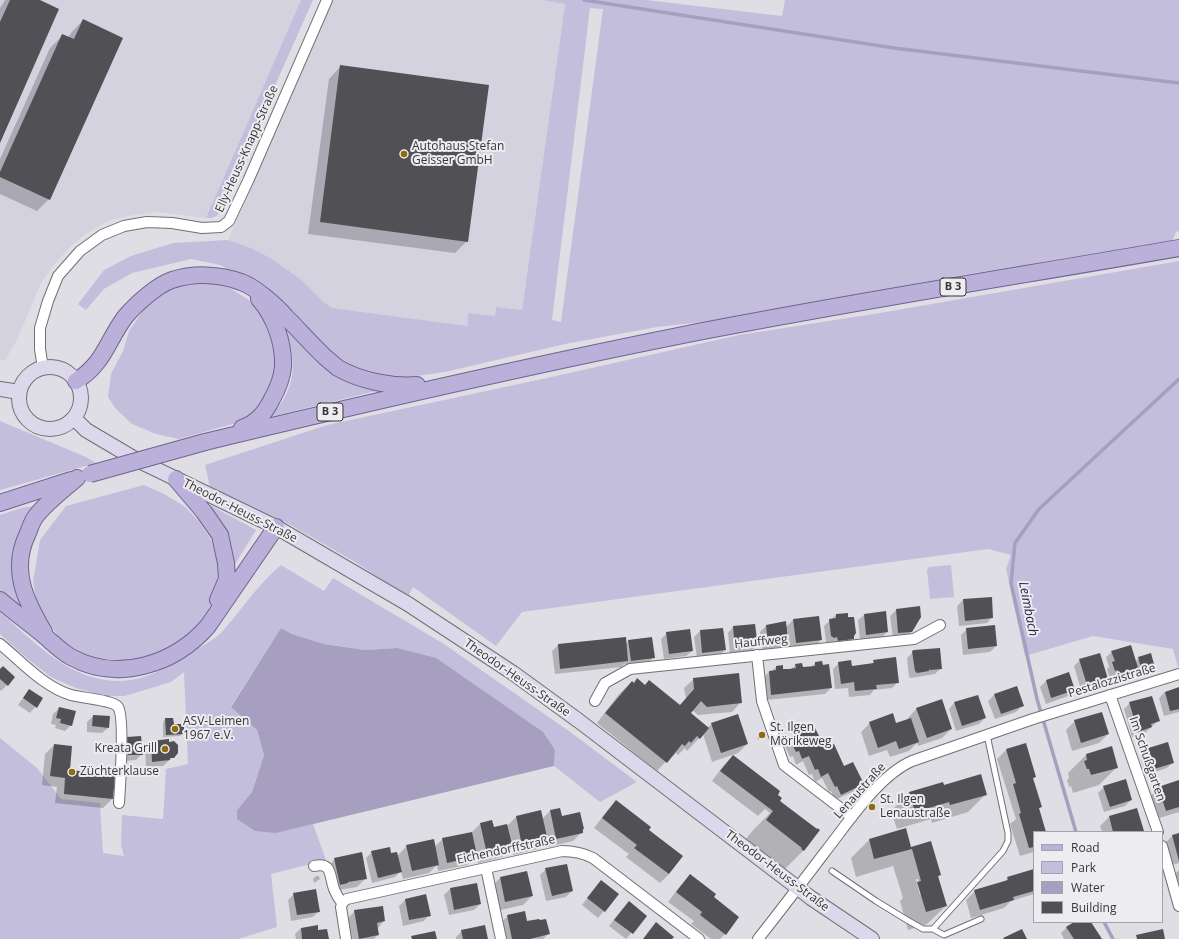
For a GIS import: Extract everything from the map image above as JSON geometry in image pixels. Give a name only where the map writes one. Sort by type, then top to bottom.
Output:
[{"type":"main road","name":"B 3","points":[[0,503],[83,476],[205,442],[496,374],[744,324],[1179,248]]},
{"type":"main road","points":[[76,381],[87,374],[96,364],[125,317],[149,294],[172,280],[203,274],[242,282],[265,297],[285,315],[312,345],[338,368],[367,380],[402,386],[455,383]]},
{"type":"main road","points":[[205,442],[253,424],[267,410],[277,390],[283,368],[282,348],[274,322],[261,302],[242,282]]},
{"type":"main road","points":[[48,638],[34,615],[25,596],[20,581],[20,555],[24,541],[36,517],[83,476]]},
{"type":"main road","points":[[176,479],[204,512],[220,535],[222,544],[226,563],[227,579],[208,626]]},
{"type":"main road","points":[[0,600],[24,621],[48,638],[58,648],[85,663],[100,667],[129,669],[151,664],[178,652],[191,643],[208,626],[276,528]]},
{"type":"street","name":"Elly-Heuss-Knapp-Straße","points":[[43,368],[40,349],[40,328],[48,301],[58,276],[80,251],[102,235],[124,226],[147,222],[172,223],[202,228],[221,226],[229,221],[327,0]]},
{"type":"street","points":[[52,367],[61,369],[70,374],[76,381],[80,390],[81,400],[79,410],[74,418],[66,425],[57,429],[47,429],[37,427],[28,421],[22,412],[19,402],[19,392],[25,379],[30,374],[43,368],[52,367]]},
{"type":"street","points":[[0,389],[19,392]]},
{"type":"street","name":"Theodor-Heuss-Straße","points":[[74,418],[86,430],[135,459],[276,528],[408,604],[513,673],[579,721],[798,888],[872,939]]},
{"type":"street","name":"Hauffweg","points":[[595,700],[605,683],[625,671],[757,655],[914,639],[940,625]]},
{"type":"street","points":[[0,644],[44,681],[56,689],[77,697],[111,702],[117,705],[120,715],[122,754],[119,803]]},
{"type":"street","points":[[757,655],[762,701],[784,765],[852,817]]},
{"type":"street","name":"Pestalozzistraße","points":[[1052,713],[1179,674]]},
{"type":"street","name":"Im Schußgarten","points":[[1110,695],[1158,831]]},
{"type":"street","name":"Lenaustraße","points":[[758,939],[852,817],[885,778],[912,760],[1052,713]]},
{"type":"street","points":[[1163,850],[1179,906]]},
{"type":"street","name":"Eichendorffstraße","points":[[342,903],[349,898],[562,851],[578,852],[593,858],[699,939]]},
{"type":"street","points":[[314,866],[323,865],[330,871],[334,888],[342,903],[341,909],[346,939]]},
{"type":"street","points":[[486,868],[501,939]]},
{"type":"lane","points":[[933,929],[1003,851],[1008,842],[1008,833],[987,735]]},
{"type":"lane","points":[[832,871],[876,901],[923,929],[933,929],[944,935],[981,919]]},
{"type":"shaded area","points":[[0,0],[301,0],[206,218],[158,212],[135,215],[113,219],[83,236],[70,247],[53,266],[41,283],[17,340],[5,360],[0,361]]},
{"type":"shaded area","points":[[333,0],[542,0],[565,3],[522,310],[496,307],[495,316],[468,313],[468,326],[332,308],[299,278],[251,248],[228,240]]},
{"type":"green space","points":[[301,0],[313,0],[217,216],[206,218]]},
{"type":"green space","points":[[542,0],[646,0],[782,16],[785,0],[1179,0],[1179,231],[1176,232],[1172,242],[974,273],[703,322],[657,327],[565,344],[445,372],[402,378],[364,373],[338,361],[253,282],[220,265],[191,259],[132,273],[104,289],[86,310],[78,304],[104,270],[131,256],[173,243],[228,240],[251,248],[270,258],[299,278],[332,308],[468,326],[468,313],[495,316],[496,307],[522,310],[565,4]],"holes":[[[590,8],[603,9],[561,322],[552,320]]]},
{"type":"green space","points":[[1179,261],[1179,667],[1173,649],[1093,636],[1025,656],[1006,569],[1011,555],[988,549],[522,612],[496,646],[413,587],[408,597],[355,562],[289,524],[210,487],[205,465],[327,425],[739,335],[880,313]]},
{"type":"green space","points":[[206,281],[228,287],[249,300],[262,318],[270,337],[275,356],[275,375],[269,395],[247,420],[179,439],[156,434],[132,424],[116,409],[108,397],[111,374],[123,351],[129,331],[144,309],[164,293],[184,284]]},
{"type":"green space","points":[[284,324],[380,390],[270,417],[286,395],[292,373],[293,361]]},
{"type":"green space","points":[[0,421],[86,457],[96,463],[0,490]]},
{"type":"green space","points":[[144,485],[164,494],[184,506],[198,520],[212,541],[219,561],[218,590],[205,618],[178,643],[145,658],[117,664],[90,658],[61,640],[45,618],[36,599],[33,581],[40,540],[66,506]]},
{"type":"green space","points":[[40,505],[33,514],[20,610],[0,592],[0,515],[21,508]]},
{"type":"green space","points":[[210,505],[256,530],[234,566],[229,541],[209,506]]},
{"type":"green space","points":[[281,565],[324,591],[333,578],[444,644],[573,734],[637,782],[600,802],[554,766],[555,750],[397,648],[365,650],[324,644],[292,634],[281,628],[231,706],[257,730],[264,755],[252,792],[237,810],[275,833],[313,824],[326,860],[271,874],[277,927],[238,939],[0,939],[0,738],[37,768],[61,799],[100,803],[103,853],[124,856],[121,845],[122,815],[163,819],[166,769],[188,764],[184,672],[171,682],[125,696],[105,696],[76,688],[51,677],[23,655],[0,634],[0,612],[31,640],[64,665],[82,674],[102,680],[122,681],[144,677],[157,672],[217,636],[228,625],[264,581]]},
{"type":"green space","points":[[951,565],[954,597],[930,599],[927,570],[929,567]]},
{"type":"water","points":[[281,628],[292,634],[324,644],[365,650],[397,648],[436,658],[543,732],[555,750],[554,766],[276,833],[255,831],[237,819],[237,810],[252,792],[264,755],[257,730],[231,707]]},
{"type":"building","points":[[10,0],[40,0],[59,9],[0,143],[0,22]]},
{"type":"building","points":[[83,19],[123,38],[50,200],[0,177],[0,172],[62,34],[74,39]]},
{"type":"building","name":"Autohaus Stefan Geisser GmbH","points":[[340,65],[489,85],[468,242],[320,222]]},
{"type":"building","points":[[992,597],[993,618],[965,621],[963,599]]},
{"type":"building","points":[[920,606],[921,617],[912,632],[898,633],[896,609]]},
{"type":"building","points":[[886,611],[888,632],[866,635],[864,614]]},
{"type":"building","points":[[848,613],[848,617],[854,617],[856,633],[854,639],[838,641],[837,637],[834,638],[831,636],[829,619],[836,618],[836,614]]},
{"type":"building","points":[[819,616],[822,640],[796,643],[793,619]]},
{"type":"building","points":[[786,621],[788,641],[768,645],[766,625]]},
{"type":"building","points":[[755,624],[758,647],[735,649],[733,626]]},
{"type":"building","points":[[995,625],[997,646],[968,649],[966,628]]},
{"type":"building","points":[[723,628],[726,650],[702,653],[700,630]]},
{"type":"building","points":[[690,629],[693,651],[669,654],[666,632]]},
{"type":"building","points":[[626,637],[628,661],[560,669],[558,644]]},
{"type":"building","points":[[652,637],[655,658],[631,661],[628,640]]},
{"type":"building","points":[[1131,645],[1139,671],[1120,677],[1118,670],[1115,671],[1112,662],[1115,661],[1111,651]]},
{"type":"building","points":[[940,648],[942,669],[929,669],[929,671],[917,673],[915,671],[912,651]]},
{"type":"building","points":[[1100,653],[1108,679],[1087,685],[1079,659]]},
{"type":"building","points":[[1151,653],[1154,664],[1141,668],[1138,657]]},
{"type":"building","points":[[896,657],[899,683],[876,685],[877,689],[855,691],[854,682],[841,684],[838,662],[851,660],[852,666],[874,663],[873,660]]},
{"type":"building","points":[[822,661],[823,665],[829,664],[832,688],[771,695],[769,671],[776,670],[776,666],[783,665],[783,669],[789,669],[796,668],[795,664],[802,663],[803,667],[815,666],[815,662]]},
{"type":"building","points":[[3,666],[15,677],[8,686],[0,679],[0,669]]},
{"type":"building","points":[[1069,672],[1075,690],[1051,698],[1046,680]]},
{"type":"building","points":[[739,673],[742,703],[707,707],[701,701],[691,713],[709,728],[700,739],[697,736],[691,743],[689,741],[685,746],[682,744],[667,763],[605,713],[632,681],[634,683],[637,678],[645,685],[649,680],[680,705],[694,689],[693,678]]},
{"type":"building","points":[[1017,686],[1024,706],[1001,714],[994,694]]},
{"type":"building","points":[[1179,687],[1179,709],[1170,711],[1165,692]]},
{"type":"building","points":[[29,689],[43,698],[37,708],[23,698]]},
{"type":"building","points":[[978,695],[986,718],[962,726],[954,702]]},
{"type":"building","points":[[1152,696],[1160,721],[1151,724],[1152,727],[1138,732],[1129,702]]},
{"type":"building","points":[[942,699],[952,729],[927,738],[916,708]]},
{"type":"building","points":[[59,707],[76,711],[72,726],[60,723],[61,719],[56,718]]},
{"type":"building","points":[[1102,712],[1109,734],[1081,743],[1074,720]]},
{"type":"building","points":[[893,713],[896,723],[911,718],[919,742],[899,749],[896,741],[878,748],[869,722]]},
{"type":"building","points":[[738,714],[748,744],[721,753],[711,723]]},
{"type":"building","points":[[93,715],[110,716],[109,728],[92,726]]},
{"type":"building","name":"ASV-Leimen 1967 e.V.","points":[[165,718],[173,718],[174,724],[184,724],[184,734],[166,735]]},
{"type":"building","points":[[814,726],[825,748],[834,744],[844,766],[853,762],[864,784],[841,795],[828,773],[821,777],[818,769],[815,770],[809,756],[802,759],[799,751],[796,752],[789,738]]},
{"type":"building","points":[[141,736],[143,755],[128,755],[127,737]]},
{"type":"building","name":"Kreata Grill","points":[[169,739],[169,742],[174,741],[178,745],[178,753],[174,758],[170,758],[170,760],[152,762],[151,741]]},
{"type":"building","points":[[1168,742],[1174,763],[1151,770],[1145,749]]},
{"type":"building","points":[[1026,743],[1036,777],[1033,778],[1042,807],[1039,808],[1046,831],[1033,831],[1033,847],[1029,848],[1019,814],[1021,813],[1013,784],[1016,783],[1006,749]]},
{"type":"building","name":"Züchterklause","points":[[54,744],[72,746],[70,770],[115,775],[113,799],[64,794],[65,778],[50,776]]},
{"type":"building","points":[[1112,746],[1118,768],[1091,775],[1084,761],[1087,760],[1086,754]]},
{"type":"building","points":[[733,755],[780,791],[778,795],[782,798],[780,801],[820,830],[804,851],[766,820],[773,811],[720,771]]},
{"type":"building","points":[[981,774],[987,795],[950,805],[949,802],[915,812],[909,792],[943,782],[944,785]]},
{"type":"building","points":[[1126,779],[1132,800],[1110,807],[1103,786]]},
{"type":"building","points":[[1179,780],[1179,807],[1166,811],[1158,787]]},
{"type":"building","points":[[616,800],[651,827],[649,830],[683,856],[669,874],[634,848],[637,845],[602,818]]},
{"type":"building","points":[[560,808],[562,816],[580,812],[584,829],[583,833],[556,839],[550,810]]},
{"type":"building","points":[[1137,808],[1144,831],[1113,831],[1109,816]]},
{"type":"building","points":[[541,810],[548,841],[522,846],[516,816]]},
{"type":"building","points":[[492,820],[494,827],[507,824],[513,848],[487,854],[480,823]]},
{"type":"building","points":[[906,828],[911,847],[931,841],[941,875],[938,876],[947,906],[926,912],[917,882],[921,881],[912,849],[874,859],[869,839]]},
{"type":"building","points":[[472,832],[477,856],[447,863],[442,838]]},
{"type":"building","points":[[1179,833],[1179,861],[1172,835]]},
{"type":"building","points":[[434,839],[439,865],[412,871],[406,845]]},
{"type":"building","points":[[390,847],[391,853],[397,852],[402,872],[378,878],[371,851]]},
{"type":"building","points":[[362,852],[367,879],[340,885],[334,858]]},
{"type":"building","points":[[567,864],[573,891],[552,896],[545,868]]},
{"type":"building","points":[[1033,869],[1033,891],[1013,897],[1014,900],[980,910],[974,890],[1008,880],[1007,877]]},
{"type":"building","points":[[527,871],[533,896],[505,902],[500,877]]},
{"type":"building","points":[[690,874],[716,894],[714,897],[739,917],[726,935],[700,915],[702,912],[676,892]]},
{"type":"building","points":[[601,880],[619,894],[605,912],[587,898]]},
{"type":"building","points":[[477,883],[481,904],[454,910],[450,888]]},
{"type":"building","points":[[316,889],[320,912],[297,915],[293,893]]},
{"type":"building","points":[[426,894],[431,916],[409,920],[405,899]]},
{"type":"building","points":[[629,901],[647,916],[633,934],[614,920]]},
{"type":"building","points":[[383,906],[385,921],[377,923],[379,935],[359,939],[354,910]]},
{"type":"building","points":[[525,911],[527,921],[546,919],[550,934],[530,939],[512,939],[507,915]]},
{"type":"building","points":[[656,922],[674,937],[672,939],[643,939]]},
{"type":"building","points":[[1072,923],[1092,923],[1102,939],[1074,939],[1066,927]]},
{"type":"building","points":[[318,925],[318,930],[327,929],[329,939],[302,939],[301,928]]},
{"type":"building","points":[[485,925],[488,939],[463,939],[461,930]]},
{"type":"building","points":[[1022,929],[1027,939],[1003,938]]},
{"type":"building","points":[[1163,929],[1165,939],[1137,939],[1136,935]]},
{"type":"building","points":[[435,931],[437,939],[412,939],[411,936]]},
{"type":"waterway","points":[[584,0],[894,48],[1179,83]]},
{"type":"waterway","name":"Leimbach","points":[[1076,831],[1037,699],[1011,583],[1015,543],[1039,509],[1179,379]]},
{"type":"waterway","name":"Leimbach","points":[[1105,923],[1113,939]]},
{"type":"place","name":"Autohaus Stefan Geisser GmbH","points":[[404,154]]},
{"type":"place","name":"ASV-Leimen 1967 e.V.","points":[[175,729]]},
{"type":"place","name":"St. Ilgen Mörikeweg","points":[[762,735]]},
{"type":"place","name":"Kreata Grill","points":[[165,749]]},
{"type":"place","name":"Züchterklause","points":[[72,772]]},
{"type":"place","name":"St. Ilgen Lenaustraße","points":[[872,807]]}]
